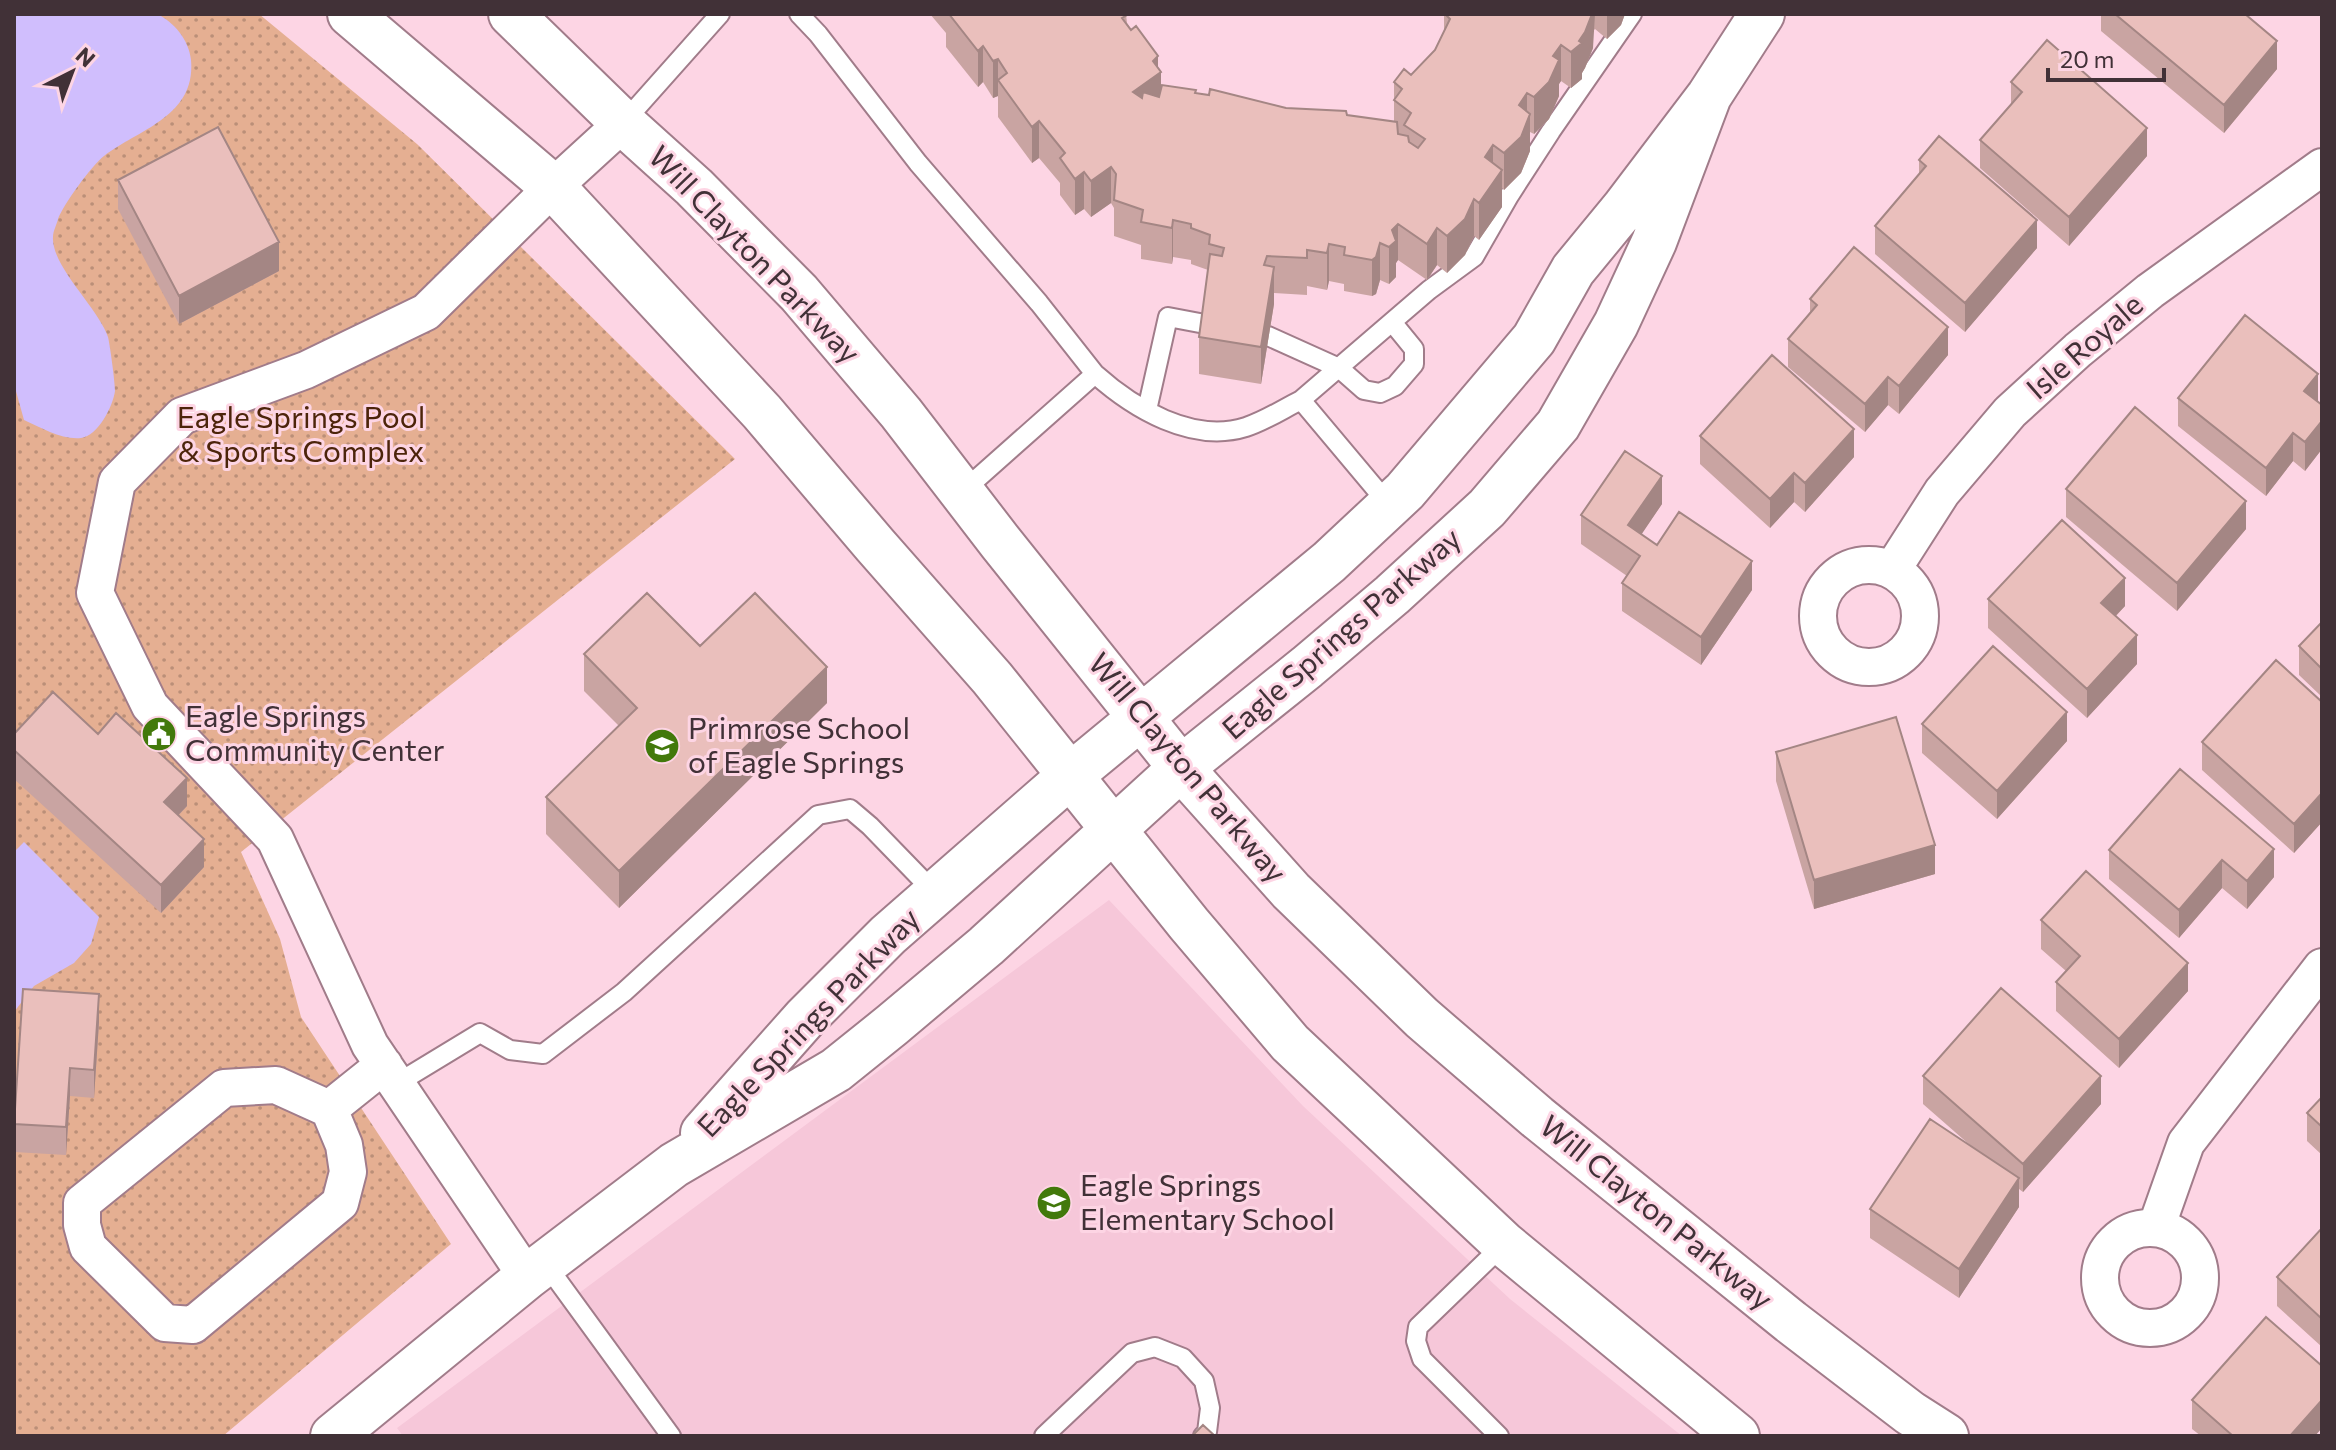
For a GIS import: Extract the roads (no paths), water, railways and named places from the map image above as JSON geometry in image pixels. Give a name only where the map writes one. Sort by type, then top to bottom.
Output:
[{"type":"main road","points":[[350,14],[553,187],[762,412],[992,678],[1189,924],[1290,1043],[1504,1244],[1737,1436]]},
{"type":"main road","name":"Will Clayton Parkway","points":[[511,14],[694,187],[799,293],[901,413],[1181,768],[1291,891],[1422,1018],[1537,1117],[1791,1322],[1910,1413],[1946,1436]]},
{"type":"main road","name":"Eagle Springs Parkway","points":[[674,1165],[805,1018],[888,935],[1071,775],[1329,562],[1405,491],[1534,339],[1573,270],[1709,96],[1762,14]]},
{"type":"main road","name":"Eagle Springs Parkway","points":[[333,1436],[536,1270],[674,1165],[836,1070],[986,946],[1181,768],[1392,595],[1487,508],[1558,425],[1616,324],[1654,242],[1709,96]]},
{"type":"street","points":[[536,1270],[370,1045],[275,839],[150,706],[95,593],[117,482],[182,416],[306,370],[426,312],[623,123]]},
{"type":"street","name":"Isle Royale","points":[[1892,570],[1942,492],[2010,412],[2078,350],[2150,291],[2322,167]]},
{"type":"street","points":[[2156,1228],[2186,1143],[2322,967]]},
{"type":"street","points":[[329,1109],[390,1074]]},
{"type":"street","points":[[276,1085],[329,1109],[344,1145],[348,1172],[340,1203],[193,1325],[165,1323],[88,1247],[82,1225],[82,1203],[224,1088],[276,1085]]},
{"type":"lane","points":[[623,123],[720,14]]},
{"type":"lane","points":[[799,14],[918,163],[1039,303],[1095,374],[1115,392],[1147,410],[1193,429],[1229,431],[1248,426],[1301,400],[1474,257],[1509,196],[1632,14]]},
{"type":"lane","points":[[1147,410],[1168,317],[1205,324]]},
{"type":"lane","points":[[1268,336],[1339,368],[1364,390],[1380,393],[1395,386],[1414,364],[1414,349],[1392,322]]},
{"type":"lane","points":[[962,492],[1095,374]]},
{"type":"lane","points":[[1301,400],[1390,506]]},
{"type":"lane","points":[[390,1074],[480,1033],[510,1050],[543,1054],[624,992],[818,815],[850,809],[935,893]]},
{"type":"lane","points":[[1499,1436],[1422,1359],[1416,1341],[1418,1327],[1504,1244]]},
{"type":"lane","points":[[536,1270],[671,1436]]},
{"type":"lane","points":[[1044,1436],[1132,1353],[1155,1347],[1183,1358],[1204,1381],[1210,1408],[1207,1432],[1203,1436]]},
{"type":"place","name":"Eagle Springs Community Center","points":[[159,734]]},
{"type":"place","name":"Primrose School of Eagle Springs","points":[[662,746]]},
{"type":"place","name":"Eagle Springs Elementary School","points":[[1054,1203]]},
{"type":"park label","name":"Eagle Springs Pool & Sports Complex","points":[[301,435]]}]
